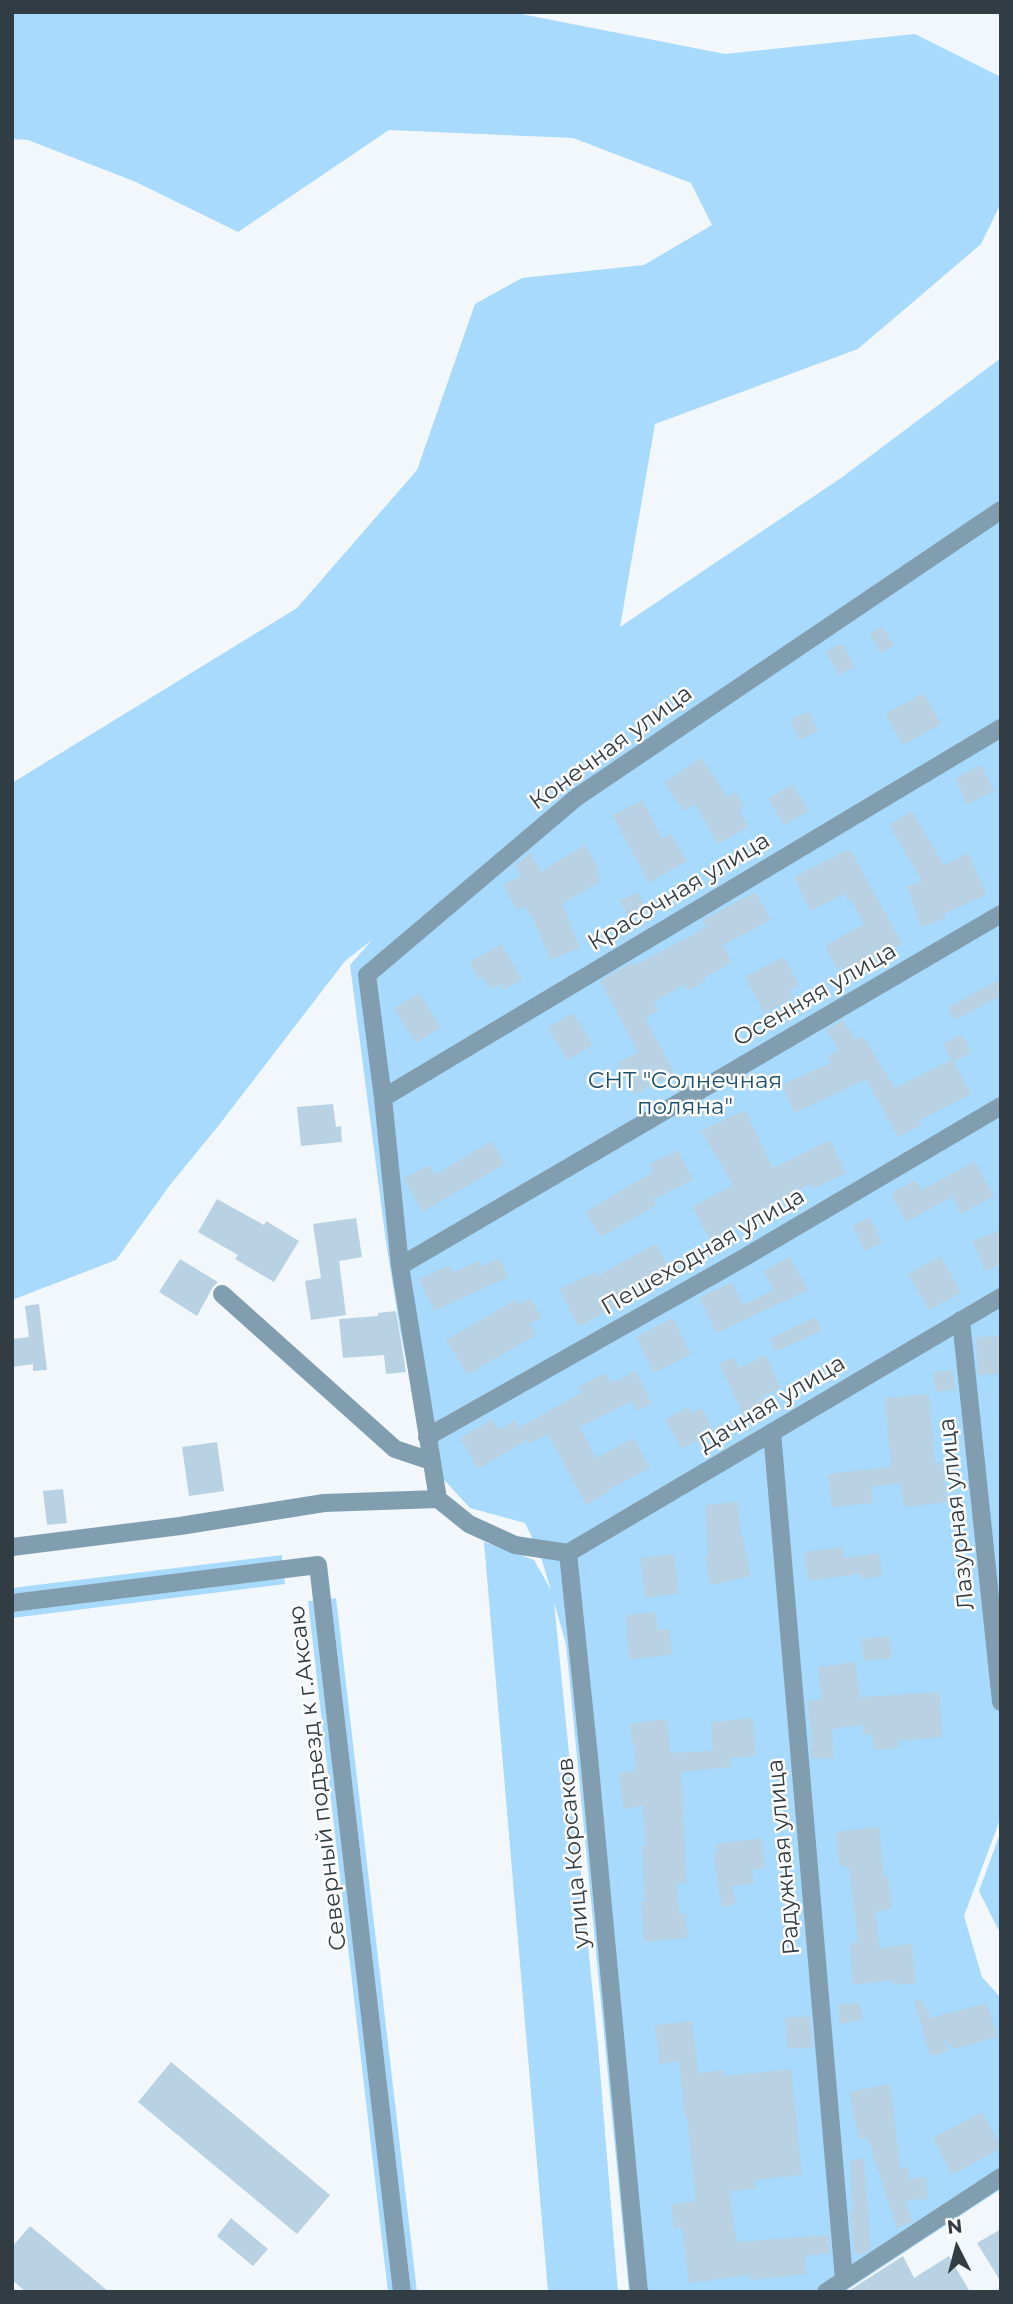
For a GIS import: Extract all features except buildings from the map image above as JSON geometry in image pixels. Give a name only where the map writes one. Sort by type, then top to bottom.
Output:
[{"type":"street","name":"Конечная улица","points":[[383,1098],[367,975],[577,797],[1001,510]]},
{"type":"street","name":"Красочная улица","points":[[383,1098],[1001,728]]},
{"type":"street","name":"Осенняя улица","points":[[400,1266],[1001,914]]},
{"type":"street","points":[[383,1098],[400,1266],[438,1499],[469,1524],[515,1545],[568,1553]]},
{"type":"street","name":"Пешеходная улица","points":[[427,1437],[740,1260],[1001,1106]]},
{"type":"street","points":[[222,1294],[395,1449],[431,1461]]},
{"type":"street","name":"Дачная улица","points":[[568,1553],[1001,1297]]},
{"type":"street","name":"Лазурная улица","points":[[961,1321],[1001,1702]]},
{"type":"street","name":"Радужная улица","points":[[772,1432],[844,2279]]},
{"type":"street","points":[[12,1547],[180,1526],[324,1503],[438,1499]]},
{"type":"street","name":"улица Корсаков","points":[[568,1553],[639,2292]]},
{"type":"street","name":"Северный подъезд к г.Аксаю","points":[[12,1603],[318,1565],[402,2292]]},
{"type":"street","points":[[826,2292],[1001,2177]]},
{"type":"green space","name":"СНТ \"Солнечная поляна\"","points":[[12,12],[511,12],[725,54],[915,34],[1001,77],[1001,203],[981,244],[858,349],[655,424],[620,627],[841,478],[1001,358],[1001,1817],[964,1916],[982,1977],[1001,1998],[1001,2189],[844,2292],[629,2292],[566,1644],[554,1602],[598,2046],[618,2292],[548,2292],[484,1542],[534,1560],[551,1590],[540,1554],[525,1523],[470,1508],[423,1457],[386,1242],[350,965],[372,940],[345,961],[170,1185],[116,1260],[12,1300],[12,783],[297,608],[417,470],[475,304],[522,278],[644,265],[712,225],[691,183],[573,138],[389,130],[238,232],[136,182],[28,140],[12,139]]},
{"type":"green space","points":[[282,1555],[282,1561],[12,1594],[12,1588]]},
{"type":"green space","points":[[284,1578],[285,1584],[12,1618],[12,1612]]},
{"type":"green space","points":[[336,1598],[417,2292],[411,2292],[331,1599]]},
{"type":"green space","points":[[308,1601],[313,1601],[394,2292],[388,2292]]},
{"type":"green space","points":[[1001,1831],[1001,1935],[979,1891]]}]
